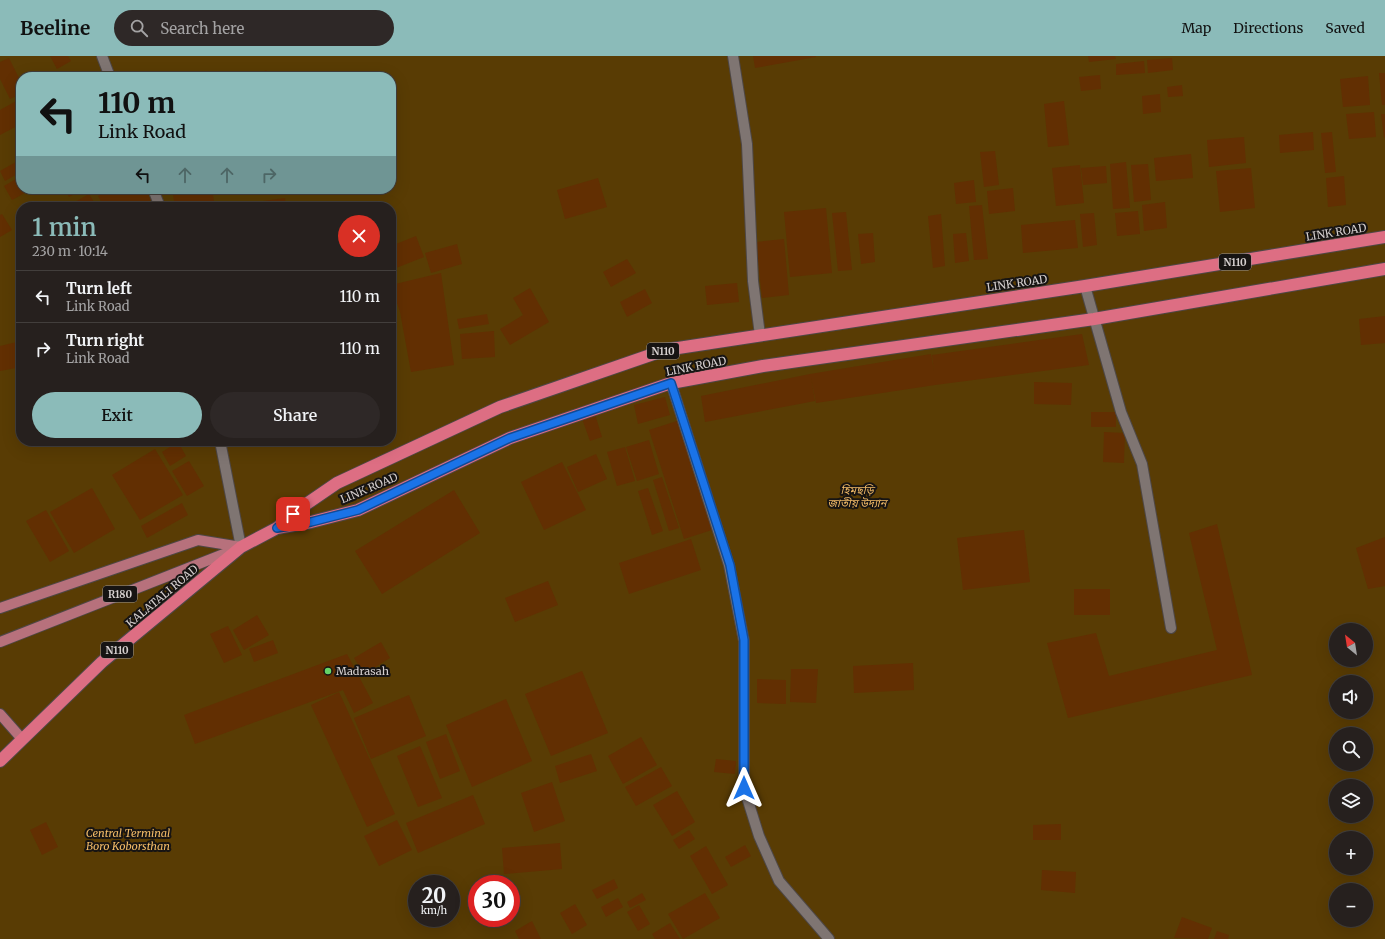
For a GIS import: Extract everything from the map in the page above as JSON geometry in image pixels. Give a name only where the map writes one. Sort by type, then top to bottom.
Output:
[{"type":"highway","name":"LINK ROAD","points":[[277,528],[302,506],[337,483],[500,407],[665,350],[1085,286],[1385,237]]},
{"type":"highway","name":"LINK ROAD","points":[[277,528],[311,522],[358,510],[510,438],[671,383],[763,366],[1094,319],[1385,269]]},
{"type":"highway","name":"KALATALI ROAD","points":[[0,761],[102,662],[241,547],[277,528]]},
{"type":"main road","name":"R180","points":[[0,608],[198,540],[241,547]]},
{"type":"main road","name":"R180","points":[[0,642],[241,547]]},
{"type":"main road","points":[[0,714],[22,739]]},
{"type":"street","points":[[102,56],[108,72]]},
{"type":"street","points":[[733,56],[747,144],[754,281],[760,335]]},
{"type":"street","points":[[1085,286],[1121,412],[1142,464],[1171,628]]},
{"type":"street","points":[[671,383],[730,565],[744,640],[744,788],[759,836],[779,881],[829,939]]},
{"type":"street","points":[[221,446],[241,547]]},
{"type":"green space","name":"হিমছড়ি জাতীয় উদ্যান","points":[[0,56],[1385,56],[1385,939],[0,939]]},
{"type":"building","points":[[50,56],[68,56],[71,61],[57,69]]},
{"type":"building","points":[[753,56],[816,56],[816,57],[755,68]]},
{"type":"building","points":[[1088,56],[1115,56],[1116,59],[1089,62]]},
{"type":"building","points":[[9,58],[16,72],[16,96],[10,99],[0,79],[0,62]]},
{"type":"building","points":[[1172,58],[1173,70],[1148,73],[1147,60]]},
{"type":"building","points":[[1144,61],[1145,73],[1116,75],[1116,64]]},
{"type":"building","points":[[1379,73],[1385,73],[1385,105],[1382,105]]},
{"type":"building","points":[[1100,75],[1101,89],[1081,91],[1079,77]]},
{"type":"building","points":[[1368,76],[1370,105],[1343,107],[1340,79]]},
{"type":"building","points":[[1182,85],[1183,96],[1168,97],[1167,87]]},
{"type":"building","points":[[1160,94],[1161,112],[1143,114],[1142,96]]},
{"type":"building","points":[[16,101],[16,127],[0,135],[0,110]]},
{"type":"building","points":[[1064,101],[1069,145],[1048,147],[1044,104]]},
{"type":"building","points":[[1374,112],[1376,137],[1349,139],[1346,114]]},
{"type":"building","points":[[1381,114],[1385,114],[1384,138]]},
{"type":"building","points":[[1313,132],[1314,150],[1280,153],[1279,135]]},
{"type":"building","points":[[1332,132],[1336,172],[1325,173],[1321,133]]},
{"type":"building","points":[[1244,137],[1246,163],[1209,167],[1207,140]]},
{"type":"building","points":[[995,151],[999,185],[984,187],[980,152]]},
{"type":"building","points":[[1191,154],[1193,178],[1156,181],[1154,158]]},
{"type":"building","points":[[16,162],[16,175],[5,181],[0,171]]},
{"type":"building","points":[[1126,162],[1130,208],[1113,209],[1110,164]]},
{"type":"building","points":[[1148,164],[1151,200],[1134,202],[1131,165]]},
{"type":"building","points":[[1080,165],[1084,203],[1056,206],[1052,168]]},
{"type":"building","points":[[1106,166],[1107,183],[1083,185],[1081,168]]},
{"type":"building","points":[[1251,168],[1255,208],[1220,212],[1216,171]]},
{"type":"building","points":[[1344,176],[1346,205],[1328,207],[1326,178]]},
{"type":"building","points":[[598,178],[607,207],[565,219],[557,190]]},
{"type":"building","points":[[16,179],[16,194],[23,194],[12,200],[4,186]]},
{"type":"building","points":[[974,180],[976,202],[956,204],[954,183]]},
{"type":"building","points":[[1013,188],[1015,211],[989,214],[987,191]]},
{"type":"building","points":[[68,194],[74,194],[69,197]]},
{"type":"building","points":[[89,194],[94,202],[75,202]]},
{"type":"building","points":[[102,194],[148,194],[151,200],[147,202],[101,202],[98,196]]},
{"type":"building","points":[[173,194],[213,194],[214,202],[174,202]]},
{"type":"building","points":[[285,198],[285,202],[256,202]]},
{"type":"building","points":[[1165,202],[1167,228],[1144,231],[1142,205]]},
{"type":"building","points":[[982,205],[988,259],[974,260],[969,206]]},
{"type":"building","points":[[826,208],[832,273],[790,277],[784,212]]},
{"type":"building","points":[[1138,211],[1140,234],[1117,236],[1115,213]]},
{"type":"building","points":[[846,212],[852,270],[838,271],[832,213]]},
{"type":"building","points":[[1094,213],[1097,245],[1083,247],[1080,214]]},
{"type":"building","points":[[2,214],[12,230],[0,237],[0,215]]},
{"type":"building","points":[[941,214],[945,266],[933,268],[928,216]]},
{"type":"building","points":[[1075,220],[1078,248],[1023,253],[1021,225]]},
{"type":"building","points":[[873,233],[875,262],[861,264],[858,234]]},
{"type":"building","points":[[966,233],[969,261],[955,263],[953,234]]},
{"type":"building","points":[[416,236],[424,257],[396,268],[396,244]]},
{"type":"building","points":[[784,239],[789,295],[762,298],[756,242]]},
{"type":"building","points":[[457,244],[462,264],[431,273],[425,253]]},
{"type":"building","points":[[627,259],[636,273],[611,287],[603,272]]},
{"type":"building","points":[[441,273],[454,365],[411,372],[400,312],[396,300],[396,284]]},
{"type":"building","points":[[737,283],[739,302],[707,305],[705,286]]},
{"type":"building","points":[[530,288],[549,322],[510,345],[500,329],[523,315],[513,298]]},
{"type":"building","points":[[645,289],[652,303],[627,317],[620,302]]},
{"type":"building","points":[[487,314],[489,324],[459,329],[457,319]]},
{"type":"building","points":[[1385,316],[1385,343],[1361,345],[1359,319]]},
{"type":"building","points":[[494,331],[495,357],[462,359],[460,334]]},
{"type":"building","points":[[1082,334],[1089,365],[935,385],[816,403],[811,377],[815,401],[705,422],[701,396],[810,374],[931,354],[934,371],[932,355]]},
{"type":"building","points":[[16,342],[16,368],[0,371],[0,346]]},
{"type":"building","points":[[1034,382],[1072,383],[1071,405],[1034,404]]},
{"type":"building","points":[[665,397],[670,415],[638,424],[634,405]]},
{"type":"building","points":[[594,411],[602,437],[590,441],[581,416]]},
{"type":"building","points":[[1091,412],[1116,412],[1116,427],[1091,427]]},
{"type":"building","points":[[680,420],[715,529],[684,539],[649,430]]},
{"type":"building","points":[[1104,432],[1125,433],[1124,463],[1103,462]]},
{"type":"building","points":[[649,440],[659,474],[637,481],[626,447]]},
{"type":"building","points":[[172,446],[180,446],[186,456],[170,466],[162,452]]},
{"type":"building","points":[[625,447],[635,481],[617,486],[607,452]]},
{"type":"building","points":[[155,449],[183,495],[140,520],[112,475]]},
{"type":"building","points":[[596,454],[607,479],[578,492],[567,467]]},
{"type":"building","points":[[189,461],[204,486],[187,496],[172,471]]},
{"type":"building","points":[[562,462],[586,510],[544,530],[521,482]]},
{"type":"building","points":[[662,477],[679,528],[669,531],[653,480]]},
{"type":"building","points":[[92,488],[115,529],[74,553],[50,512]]},
{"type":"building","points":[[648,488],[663,531],[652,535],[638,491]]},
{"type":"building","points":[[454,490],[480,533],[382,594],[355,551]]},
{"type":"building","points":[[182,503],[188,515],[147,538],[141,526]]},
{"type":"building","points":[[46,510],[69,551],[50,562],[26,521]]},
{"type":"building","points":[[1217,524],[1252,675],[1068,718],[1047,643],[1096,633],[1109,676],[1217,650],[1189,533]]},
{"type":"building","points":[[1024,530],[1030,582],[963,590],[957,538]]},
{"type":"building","points":[[1385,537],[1385,586],[1368,589],[1356,548]]},
{"type":"building","points":[[691,539],[701,570],[629,594],[619,563]]},
{"type":"building","points":[[548,581],[558,605],[515,622],[505,598]]},
{"type":"building","points":[[1074,589],[1110,589],[1110,615],[1074,615]]},
{"type":"building","points":[[257,615],[269,635],[244,650],[233,630]]},
{"type":"building","points":[[228,626],[242,655],[224,663],[210,634]]},
{"type":"building","points":[[273,640],[278,653],[254,662],[249,649]]},
{"type":"building","points":[[381,642],[390,658],[364,674],[354,658]]},
{"type":"building","points":[[347,654],[373,703],[354,713],[343,690],[195,744],[184,715]]},
{"type":"building","points":[[913,663],[914,690],[854,693],[853,666]]},
{"type":"building","points":[[791,669],[818,669],[816,703],[790,702]]},
{"type":"building","points":[[582,671],[608,733],[551,756],[525,694]]},
{"type":"building","points":[[757,679],[786,680],[786,704],[757,703]]},
{"type":"building","points":[[339,692],[395,814],[367,827],[311,705]]},
{"type":"building","points":[[409,695],[426,736],[371,759],[354,718]]},
{"type":"building","points":[[506,699],[532,761],[472,787],[446,725]]},
{"type":"building","points":[[446,734],[460,771],[440,779],[426,742]]},
{"type":"building","points":[[641,737],[657,765],[623,784],[608,756]]},
{"type":"building","points":[[420,746],[442,798],[418,807],[397,756]]},
{"type":"building","points":[[591,754],[597,771],[560,783],[555,766]]},
{"type":"building","points":[[716,759],[736,761],[735,774],[714,772]]},
{"type":"building","points":[[661,767],[672,786],[636,806],[625,787]]},
{"type":"building","points":[[552,782],[565,821],[534,832],[521,793]]},
{"type":"building","points":[[677,791],[695,822],[672,836],[653,805]]},
{"type":"building","points":[[473,795],[485,824],[418,853],[406,823]]},
{"type":"building","points":[[397,820],[412,850],[379,866],[364,836]]},
{"type":"building","points":[[46,822],[58,847],[42,855],[30,830]]},
{"type":"building","points":[[1061,824],[1061,840],[1033,840],[1033,825]]},
{"type":"building","points":[[689,830],[695,839],[679,849],[673,840]]},
{"type":"building","points":[[560,843],[562,869],[504,874],[502,848]]},
{"type":"building","points":[[745,845],[751,856],[731,867],[725,857]]},
{"type":"building","points":[[706,846],[728,885],[712,894],[690,856]]},
{"type":"building","points":[[1042,870],[1076,872],[1075,893],[1041,890]]},
{"type":"building","points":[[614,879],[618,888],[597,899],[592,890]]},
{"type":"building","points":[[642,893],[646,900],[630,908],[627,902]]},
{"type":"building","points":[[705,893],[720,918],[683,939],[668,914]]},
{"type":"building","points":[[618,898],[623,907],[606,917],[601,907]]},
{"type":"building","points":[[575,904],[587,925],[572,934],[560,913]]},
{"type":"building","points":[[639,905],[650,924],[638,931],[627,912]]},
{"type":"building","points":[[1182,917],[1212,928],[1208,939],[1174,938]]},
{"type":"building","points":[[532,921],[541,939],[519,939],[515,931]]},
{"type":"building","points":[[670,923],[680,939],[655,939],[652,934]]},
{"type":"building","points":[[1217,931],[1229,935],[1228,939],[1214,939]]},
{"type":"place","name":"Madrasah","points":[[328,671]]},
{"type":"route","points":[[293,514],[277,528],[311,522],[358,510],[510,438],[671,383],[730,565],[744,640],[744,788]]},
{"type":"park label","name":"Central Terminal Boro Koborsthan","points":[[128,839]]}]
